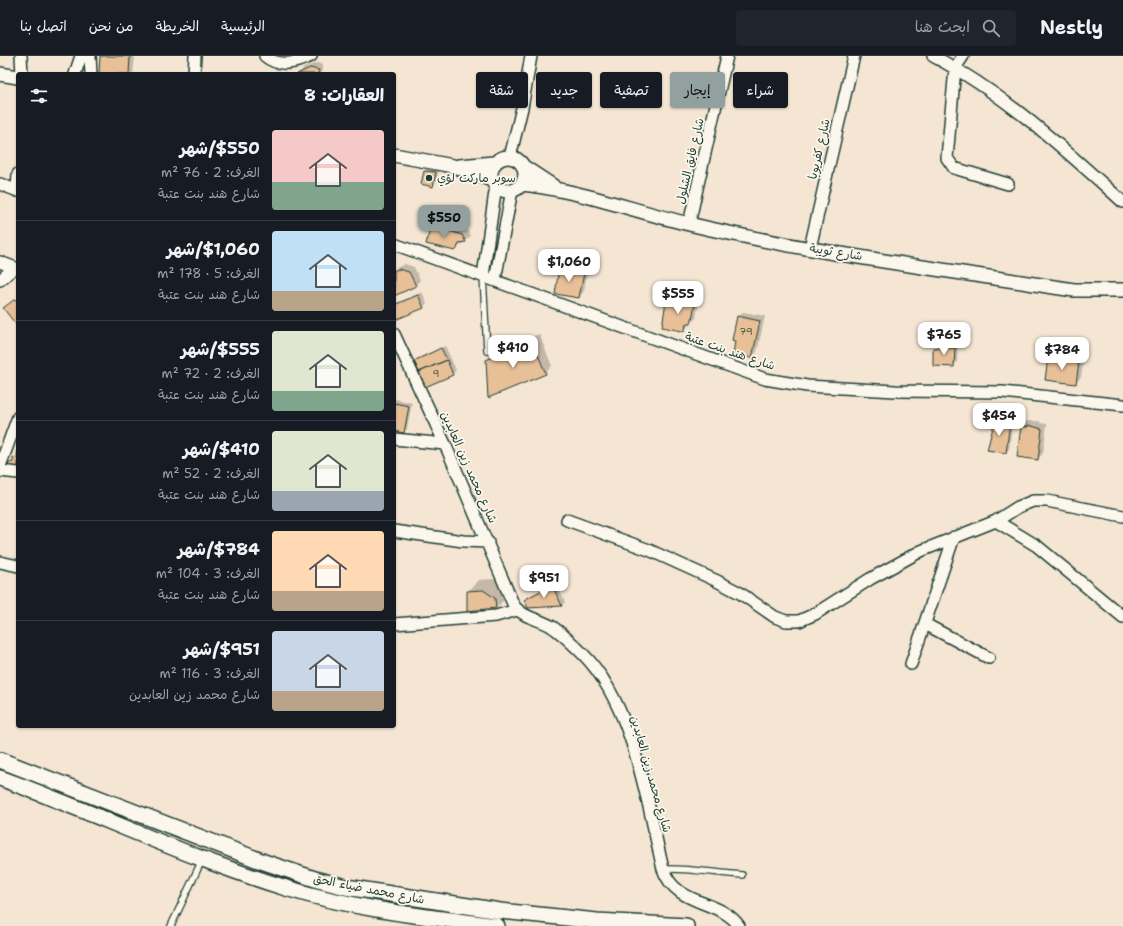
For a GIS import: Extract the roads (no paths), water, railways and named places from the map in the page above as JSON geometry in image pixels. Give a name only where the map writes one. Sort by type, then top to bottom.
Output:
[{"type":"main road","name":"شارع محمد ضياء الحق","points":[[0,760],[264,862],[318,880],[346,887],[500,911],[597,921],[686,926]]},
{"type":"main road","name":"شارع محمد ضياء الحق","points":[[0,778],[203,858],[286,888],[342,903],[400,914],[497,926]]},
{"type":"street","points":[[21,56],[22,72]]},
{"type":"street","points":[[76,72],[81,56]]},
{"type":"street","points":[[90,56],[91,72]]},
{"type":"street","points":[[194,72],[195,56]]},
{"type":"street","points":[[265,56],[274,61],[285,63],[293,63],[311,56]]},
{"type":"street","points":[[510,157],[522,108],[531,56]]},
{"type":"street","name":"شارع فايق الشلول","points":[[689,224],[727,56]]},
{"type":"street","name":"شارع كفريوبا","points":[[810,248],[854,56]]},
{"type":"street","points":[[932,56],[955,68],[1032,121],[1123,202]]},
{"type":"street","points":[[962,56],[955,68],[946,152],[949,163],[954,168],[1008,184]]},
{"type":"street","points":[[0,74],[16,77]]},
{"type":"street","points":[[396,155],[453,166],[494,183],[506,190],[517,187]]},
{"type":"street","points":[[453,166],[494,163],[504,157],[510,157],[520,162],[524,167],[524,178],[517,187],[495,280]]},
{"type":"street","points":[[483,276],[494,183],[491,175],[494,163]]},
{"type":"street","name":"شارع ثويبة","points":[[524,167],[554,187]]},
{"type":"street","points":[[0,184],[16,190]]},
{"type":"street","name":"شارع ثويبة","points":[[517,187],[554,187],[689,224],[810,248],[1046,286],[1088,290],[1123,290]]},
{"type":"street","name":"شارع هند بنت عتبة","points":[[396,245],[766,379],[807,386],[895,391],[1003,392],[1123,405]]},
{"type":"street","points":[[0,262],[16,269]]},
{"type":"street","points":[[0,280],[16,269]]},
{"type":"street","name":"شارع محمد زين العابدين","points":[[396,341],[445,444],[512,601],[518,610],[557,630],[596,668],[607,685],[624,721],[635,755],[663,869],[668,881],[678,890],[729,916],[739,926]]},
{"type":"street","points":[[0,466],[16,422]]},
{"type":"street","points":[[396,439],[445,444]]},
{"type":"street","points":[[0,470],[16,474]]},
{"type":"street","points":[[567,520],[669,559],[740,593],[775,617],[786,621],[799,621],[815,614],[901,562],[954,537],[996,521],[1018,507],[1033,501],[1047,501],[1123,516]]},
{"type":"street","points":[[996,521],[1037,546],[1123,617]]},
{"type":"street","points":[[396,531],[463,541],[488,542]]},
{"type":"street","points":[[911,664],[954,537]]},
{"type":"street","points":[[0,562],[16,566]]},
{"type":"street","points":[[396,624],[496,616],[518,610]]},
{"type":"street","points":[[925,624],[989,658]]},
{"type":"lane","points":[[483,276],[487,351]]},
{"type":"lane","points":[[171,926],[203,858]]},
{"type":"lane","points":[[663,869],[684,868],[707,872],[742,875]]},
{"type":"place","name":"سوبر ماركت لؤي","points":[[429,178]]}]
